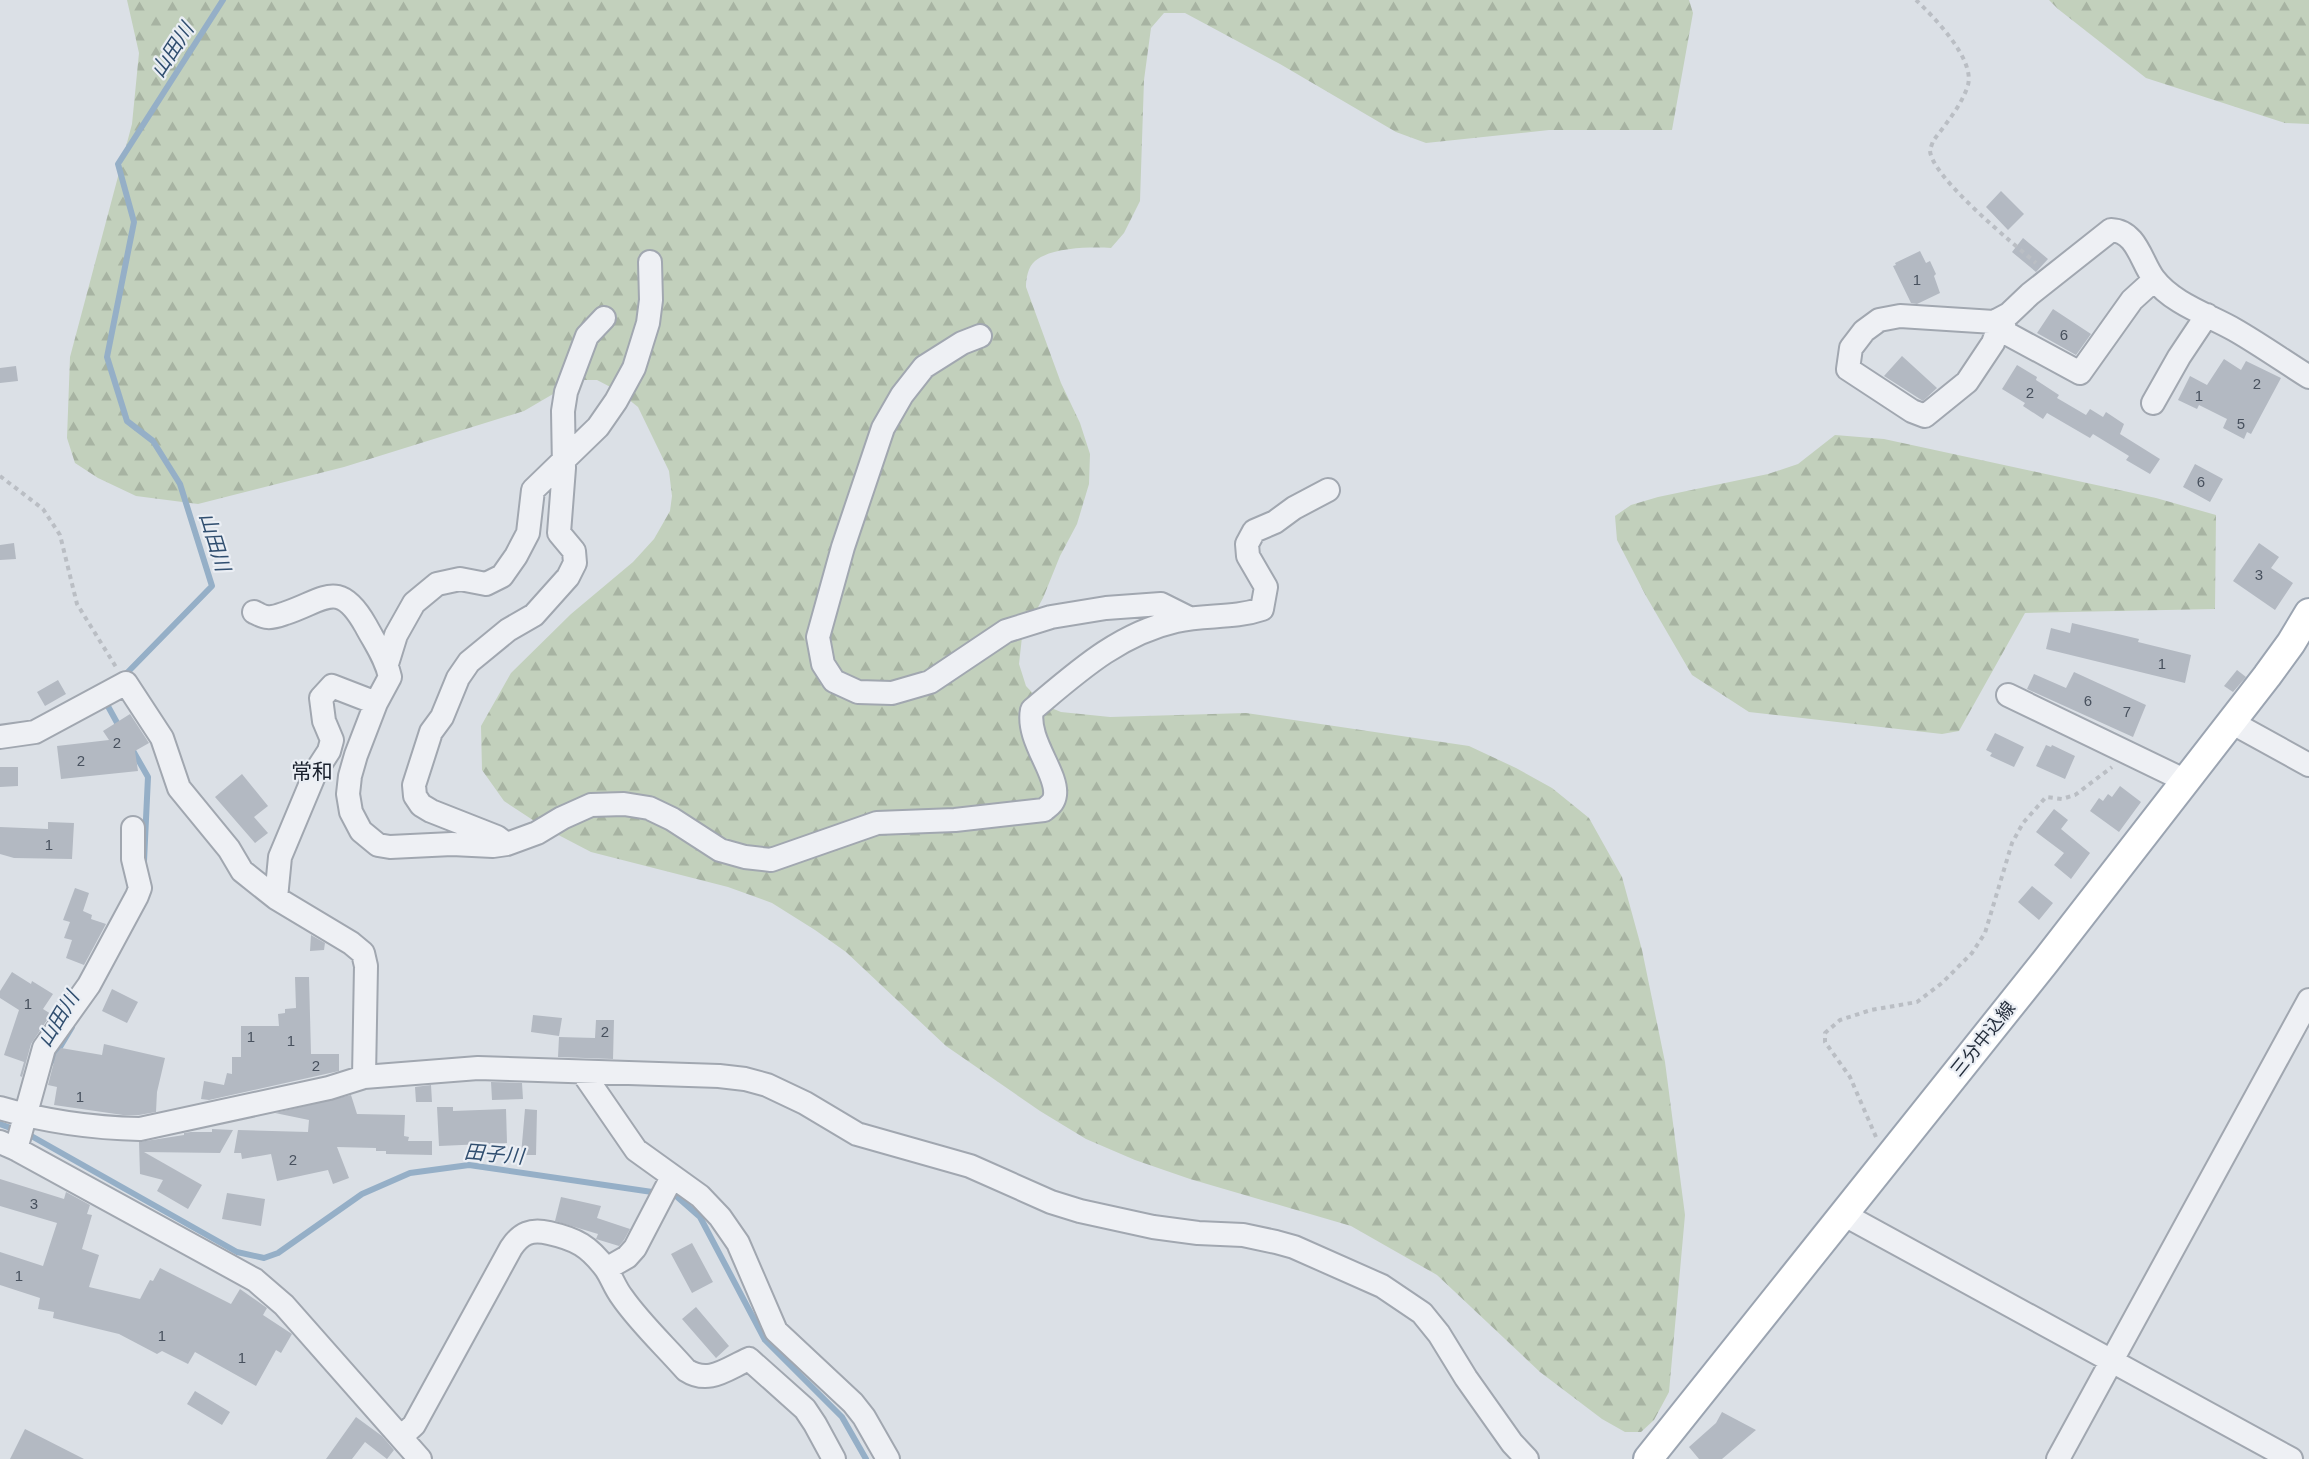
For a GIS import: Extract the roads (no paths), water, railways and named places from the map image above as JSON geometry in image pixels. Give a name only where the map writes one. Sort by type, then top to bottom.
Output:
[{"type":"main road","name":"三分中込線","points":[[1648,1459],[2186,781],[2291,643],[2309,613]]},
{"type":"street","points":[[2002,318],[1993,343],[1967,382],[1926,417],[1912,411],[1848,369],[1851,348],[1864,331],[1879,320],[1900,316],[1994,322],[2002,318],[2106,233],[2118,230],[2132,241],[2154,280],[2175,298],[2235,330],[2309,377]]},
{"type":"street","points":[[387,664],[396,635],[414,603],[437,584],[460,579],[486,584],[502,576],[516,556],[528,533],[533,490],[598,427],[616,401],[633,368],[650,311],[650,262]]},
{"type":"street","points":[[2002,318],[2006,333],[2080,373],[2132,300],[2154,280]]},
{"type":"street","points":[[2153,403],[2179,357],[2207,315]]},
{"type":"street","points":[[507,844],[497,837],[421,805],[414,785],[430,732],[442,717],[458,678],[469,662],[508,630],[534,615],[568,577],[575,563],[574,551],[559,533],[564,460],[563,411],[566,392],[586,336],[604,318]]},
{"type":"street","points":[[980,336],[962,343],[924,367],[902,395],[883,428],[843,547],[818,637],[823,663],[834,681],[858,692],[892,693],[930,682],[1006,631],[1051,617],[1106,608],[1161,604],[1189,618]]},
{"type":"street","points":[[254,612],[267,617],[277,616],[333,595],[346,601],[359,613],[387,664],[390,677],[376,703],[350,776],[348,794],[351,812],[361,831],[378,845],[390,847],[507,844],[537,833],[562,818],[591,805],[624,804],[649,808],[672,819],[720,850],[745,857],[771,860],[877,823],[955,820],[1044,810],[1052,804],[1055,793],[1038,749],[1030,719],[1032,710],[1078,670],[1137,633],[1189,618],[1243,615],[1262,609],[1266,587],[1248,556],[1246,544],[1254,531],[1275,522],[1294,508],[1328,490]]},
{"type":"street","points":[[0,737],[35,732],[126,683],[162,738],[179,788],[229,849],[242,871],[276,898],[351,943],[363,953],[366,966],[364,1077]]},
{"type":"street","points":[[276,898],[280,857],[316,771],[329,751],[332,741],[324,721],[321,698],[332,686],[376,703]]},
{"type":"street","points":[[2008,695],[2186,781]]},
{"type":"street","points":[[2231,723],[2309,765]]},
{"type":"street","points":[[13,1138],[44,1048],[88,985],[137,896],[140,888],[133,859],[133,828]]},
{"type":"street","points":[[2058,1459],[2309,1000]]},
{"type":"street","points":[[13,1138],[118,1128],[140,1129],[329,1088],[364,1077],[477,1068],[718,1076],[745,1079],[786,1093],[857,1134],[970,1166],[1051,1202],[1080,1211],[1153,1227],[1198,1233],[1243,1235],[1294,1247],[1382,1286],[1403,1298],[1422,1313],[1440,1335],[1466,1378],[1512,1443],[1527,1459]]},
{"type":"street","points":[[583,1073],[636,1150],[671,1179],[709,1205],[730,1230],[742,1252],[776,1331],[853,1404],[864,1417],[888,1459]]},
{"type":"street","points":[[0,1108],[13,1138],[255,1280],[284,1305],[420,1459]]},
{"type":"street","points":[[606,1269],[627,1257],[635,1248],[671,1179]]},
{"type":"street","points":[[1843,1214],[2291,1459]]},
{"type":"street","points":[[401,1437],[414,1425],[518,1238],[528,1232],[539,1231],[574,1239],[606,1269],[621,1297],[686,1370],[705,1378],[749,1359],[805,1409],[834,1459]]},
{"type":"waterway","name":"山田川","points":[[124,676],[212,586],[180,484],[153,441],[127,421],[107,357],[134,222],[118,164],[223,0]]},
{"type":"waterway","name":"山田川","points":[[104,699],[121,730]]},
{"type":"waterway","name":"山田川","points":[[132,749],[148,777],[144,861]]},
{"type":"waterway","name":"山田川","points":[[48,1067],[72,1027]]},
{"type":"waterway","name":"田子川","points":[[0,1124],[16,1130]]},
{"type":"waterway","name":"田子川","points":[[26,1133],[237,1252],[264,1258],[278,1253],[362,1194],[410,1173],[469,1165],[659,1193]]},
{"type":"waterway","name":"田子川","points":[[669,1194],[675,1195],[700,1217],[765,1340],[842,1417],[866,1459]]},
{"type":"district","name":"常和","points":[[312,771]]}]
